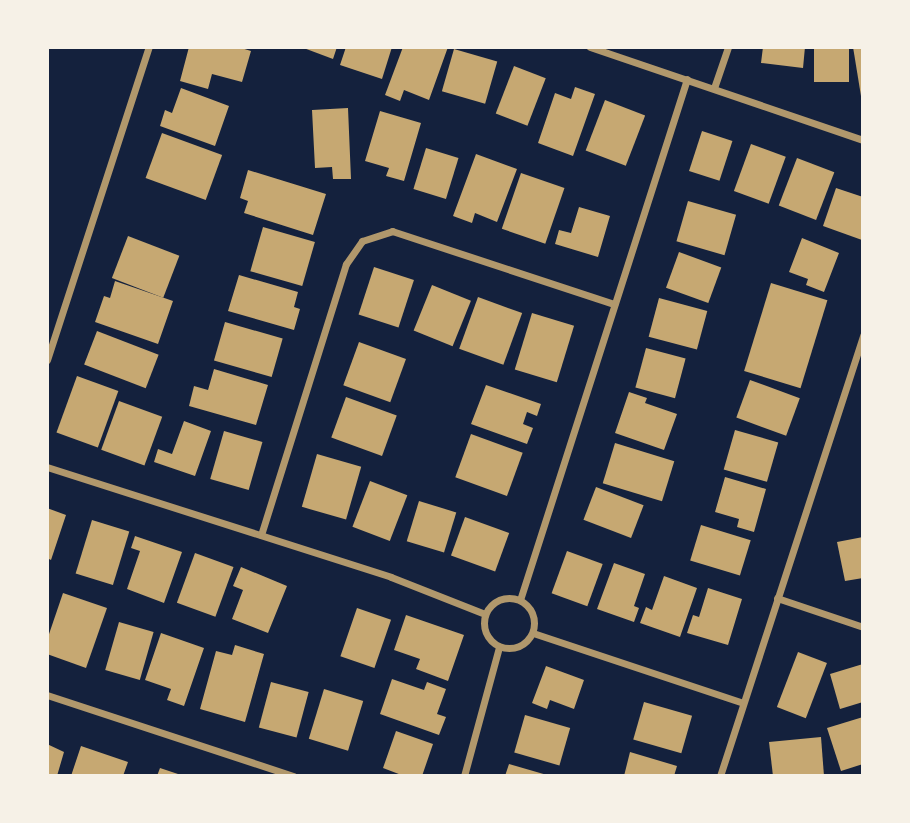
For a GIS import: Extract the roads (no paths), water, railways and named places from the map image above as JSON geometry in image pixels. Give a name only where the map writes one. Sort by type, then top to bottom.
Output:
[{"type":"street","points":[[47,360],[149,47]]},
{"type":"street","points":[[590,47],[863,140]]},
{"type":"street","points":[[714,88],[728,47]]},
{"type":"street","points":[[520,600],[687,79]]},
{"type":"street","points":[[261,536],[346,264],[362,241],[392,231],[614,304]]},
{"type":"street","points":[[720,776],[863,335]]},
{"type":"street","points":[[47,467],[391,577],[485,614]]},
{"type":"street","points":[[777,598],[863,627]]},
{"type":"street","points":[[500,600],[520,600],[533,614],[533,633],[519,647],[499,647],[486,633],[485,614],[500,600]]},
{"type":"street","points":[[533,633],[743,703]]},
{"type":"street","points":[[464,776],[499,647]]},
{"type":"street","points":[[47,695],[294,776]]}]
